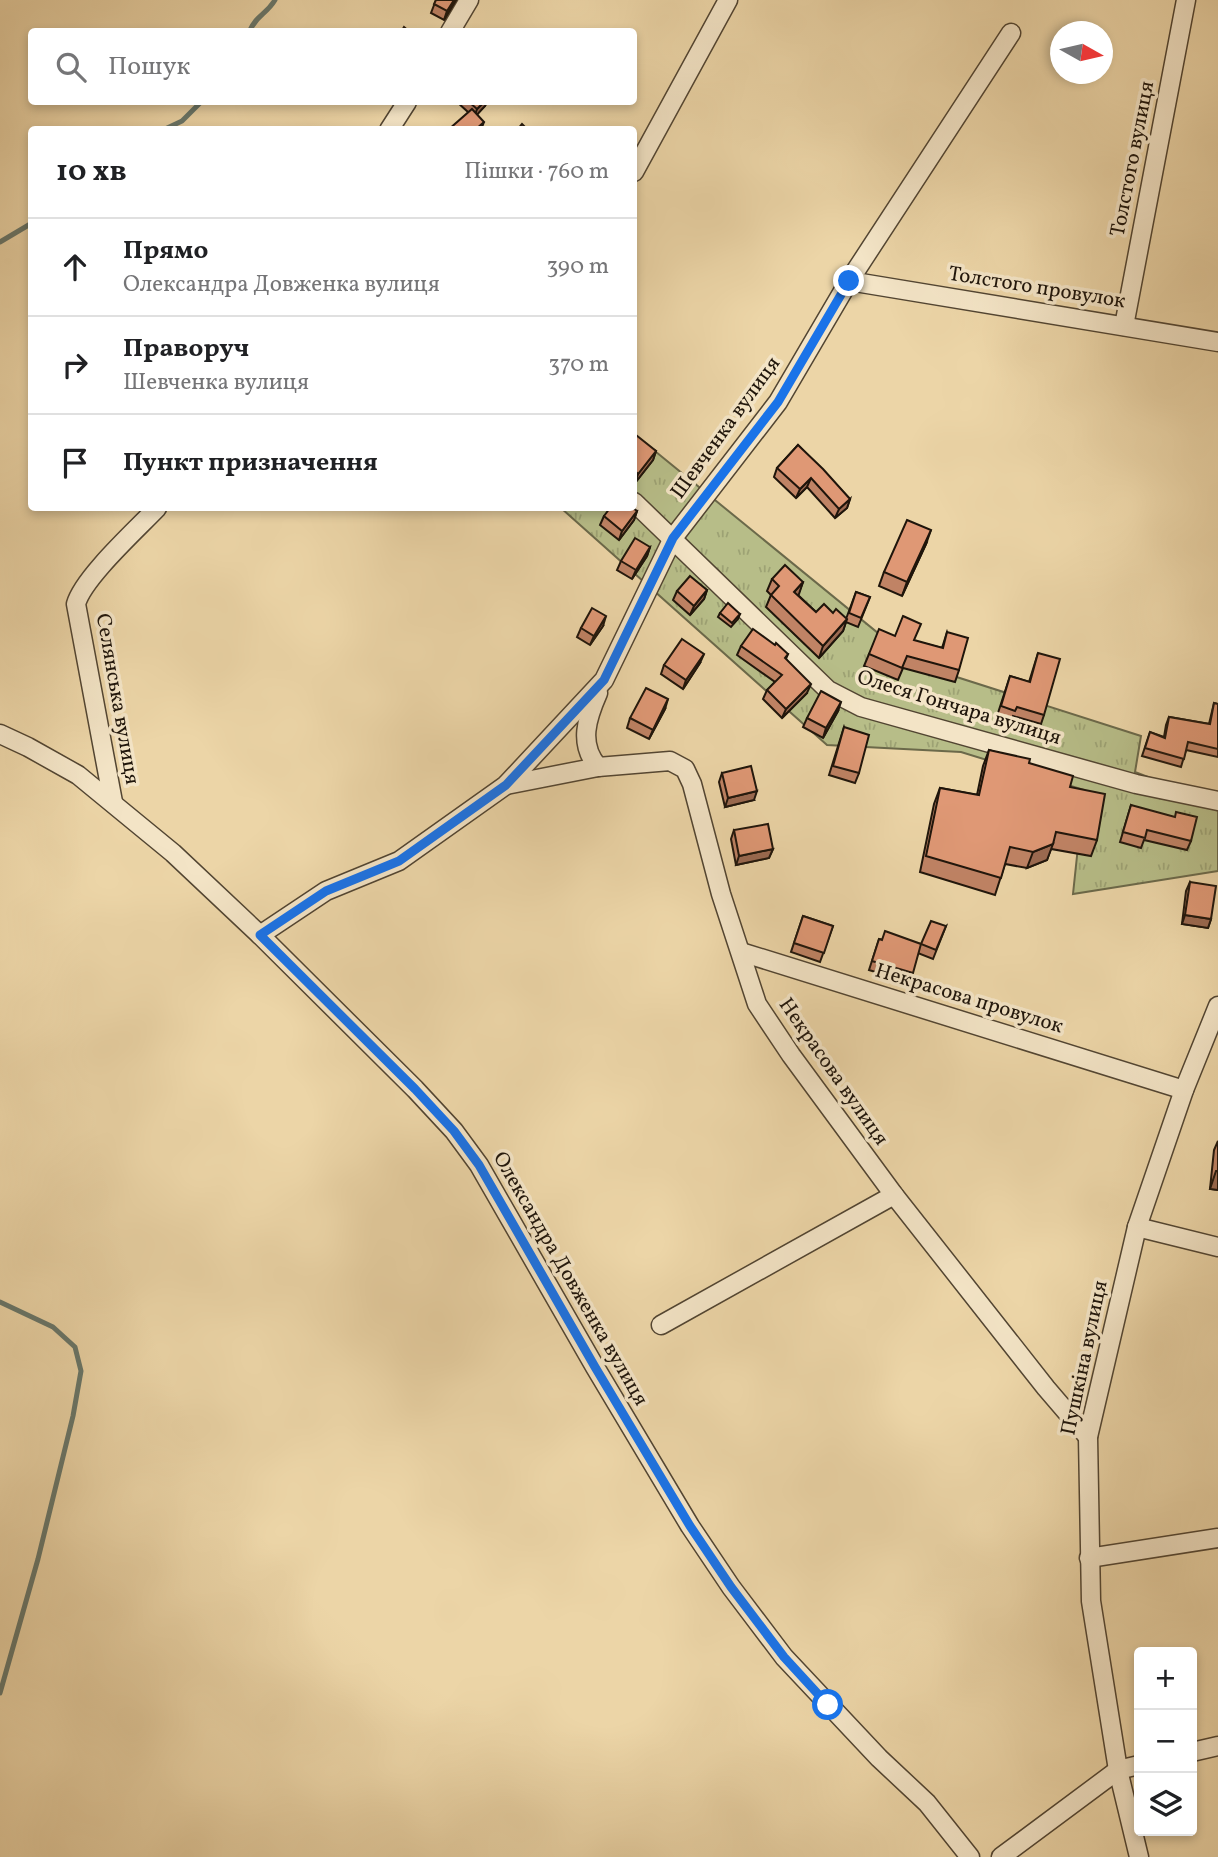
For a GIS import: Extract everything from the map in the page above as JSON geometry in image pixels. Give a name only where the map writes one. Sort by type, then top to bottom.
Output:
[{"type":"street","points":[[452,28],[469,0]]},
{"type":"street","points":[[637,167],[728,0]]},
{"type":"street","name":"Толстого вулиця","points":[[1124,326],[1186,0]]},
{"type":"street","name":"Шевченка вулиця","points":[[598,767],[589,756],[586,745],[589,713],[673,538],[778,402],[849,281],[1011,33]]},
{"type":"street","points":[[392,126],[405,105]]},
{"type":"street","name":"Толстого провулок","points":[[849,281],[1218,342]]},
{"type":"street","name":"Олеся Гончара вулиця","points":[[637,505],[828,690],[861,707],[1136,784],[1218,801]]},
{"type":"street","name":"Селянська вулиця","points":[[113,802],[76,604],[79,595],[100,570],[154,511]]},
{"type":"street","name":"Шевченка вулиця","points":[[260,935],[326,891],[399,861],[506,785],[604,680]]},
{"type":"street","name":"Олександра Довженка вулиця","points":[[0,734],[78,775],[173,853],[260,935],[454,1131],[479,1165],[615,1401],[690,1526],[731,1587],[784,1657],[871,1749],[927,1803],[970,1857]]},
{"type":"street","name":"Некрасова вулиця","points":[[506,785],[598,767],[670,761],[685,769],[692,784],[721,894],[757,1004],[894,1195],[1046,1388],[1088,1437]]},
{"type":"street","name":"Некрасова провулок","points":[[741,952],[1184,1090]]},
{"type":"street","name":"Пушкіна вулиця","points":[[1139,1857],[1118,1770],[1091,1601],[1088,1437],[1137,1227],[1184,1090],[1218,1006]]},
{"type":"street","points":[[661,1325],[894,1195]]},
{"type":"street","points":[[1137,1227],[1218,1247]]},
{"type":"street","points":[[1089,1558],[1218,1538]]},
{"type":"street","points":[[1197,1751],[1218,1746]]},
{"type":"street","points":[[1002,1857],[1118,1770],[1134,1766]]},
{"type":"green space","points":[[637,436],[916,664],[1141,736],[1135,772],[1218,804],[1218,871],[1073,894],[1084,790],[961,752],[827,745],[564,511],[637,511]]},
{"type":"building","points":[[436,0],[454,0],[447,11],[434,4]]},
{"type":"building","points":[[472,109],[484,122],[480,126],[453,126]]},
{"type":"building","points":[[637,436],[656,451],[637,473]]},
{"type":"building","points":[[798,445],[850,499],[839,509],[811,478],[800,489],[777,468]]},
{"type":"building","points":[[608,511],[637,511],[622,531],[604,516]]},
{"type":"building","points":[[907,520],[931,530],[907,582],[884,572]]},
{"type":"building","points":[[635,538],[650,547],[636,570],[621,561]]},
{"type":"building","points":[[785,565],[803,582],[794,592],[816,612],[824,604],[833,613],[836,609],[847,619],[823,646],[771,595],[779,586],[772,579]]},
{"type":"building","points":[[690,576],[707,590],[694,606],[677,591]]},
{"type":"building","points":[[856,592],[870,597],[861,618],[849,613]]},
{"type":"building","points":[[728,603],[740,614],[732,623],[720,613]]},
{"type":"building","points":[[592,608],[606,616],[594,636],[581,628]]},
{"type":"building","points":[[903,616],[921,624],[914,640],[943,648],[947,632],[968,638],[959,670],[907,656],[902,668],[869,654],[879,629],[895,636]]},
{"type":"building","points":[[753,629],[788,654],[785,658],[811,684],[786,709],[767,690],[782,675],[741,646]]},
{"type":"building","points":[[682,639],[704,654],[686,680],[664,665]]},
{"type":"building","points":[[1038,653],[1060,659],[1044,715],[1017,707],[1015,711],[1001,706],[1010,676],[1030,682]]},
{"type":"building","points":[[646,688],[668,699],[653,730],[630,718]]},
{"type":"building","points":[[821,691],[841,702],[826,728],[807,718]]},
{"type":"building","points":[[1214,703],[1218,704],[1218,749],[1188,742],[1184,759],[1145,748],[1150,732],[1165,738],[1169,717],[1210,724]]},
{"type":"building","points":[[844,727],[869,735],[859,773],[833,766]]},
{"type":"building","points":[[989,750],[1030,759],[1029,763],[1073,776],[1070,787],[1105,794],[1097,840],[1056,832],[1053,844],[1033,852],[1010,847],[1001,878],[926,856],[940,788],[979,795]]},
{"type":"building","points":[[751,766],[757,791],[728,798],[722,773]]},
{"type":"building","points":[[1131,805],[1175,817],[1176,812],[1197,817],[1191,841],[1147,830],[1145,838],[1123,832]]},
{"type":"building","points":[[768,824],[773,849],[739,856],[734,830]]},
{"type":"building","points":[[1190,882],[1216,886],[1211,919],[1185,915]]},
{"type":"building","points":[[803,916],[833,926],[824,953],[794,943]]},
{"type":"building","points":[[931,921],[946,926],[936,950],[921,944]]},
{"type":"building","points":[[885,931],[921,944],[913,973],[872,961],[879,939],[882,940]]},
{"type":"waterway","points":[[251,28],[275,0]]},
{"type":"waterway","points":[[171,126],[182,121],[198,105]]},
{"type":"waterway","points":[[0,242],[28,225]]},
{"type":"waterway","points":[[0,1302],[53,1327],[75,1347],[81,1371],[73,1416],[38,1559],[0,1693]]},
{"type":"route","points":[[828,1705],[784,1657],[731,1587],[690,1526],[595,1367],[518,1229],[479,1165],[454,1131],[260,935],[326,891],[399,861],[506,785],[604,680],[673,538],[778,402],[849,281]]}]
